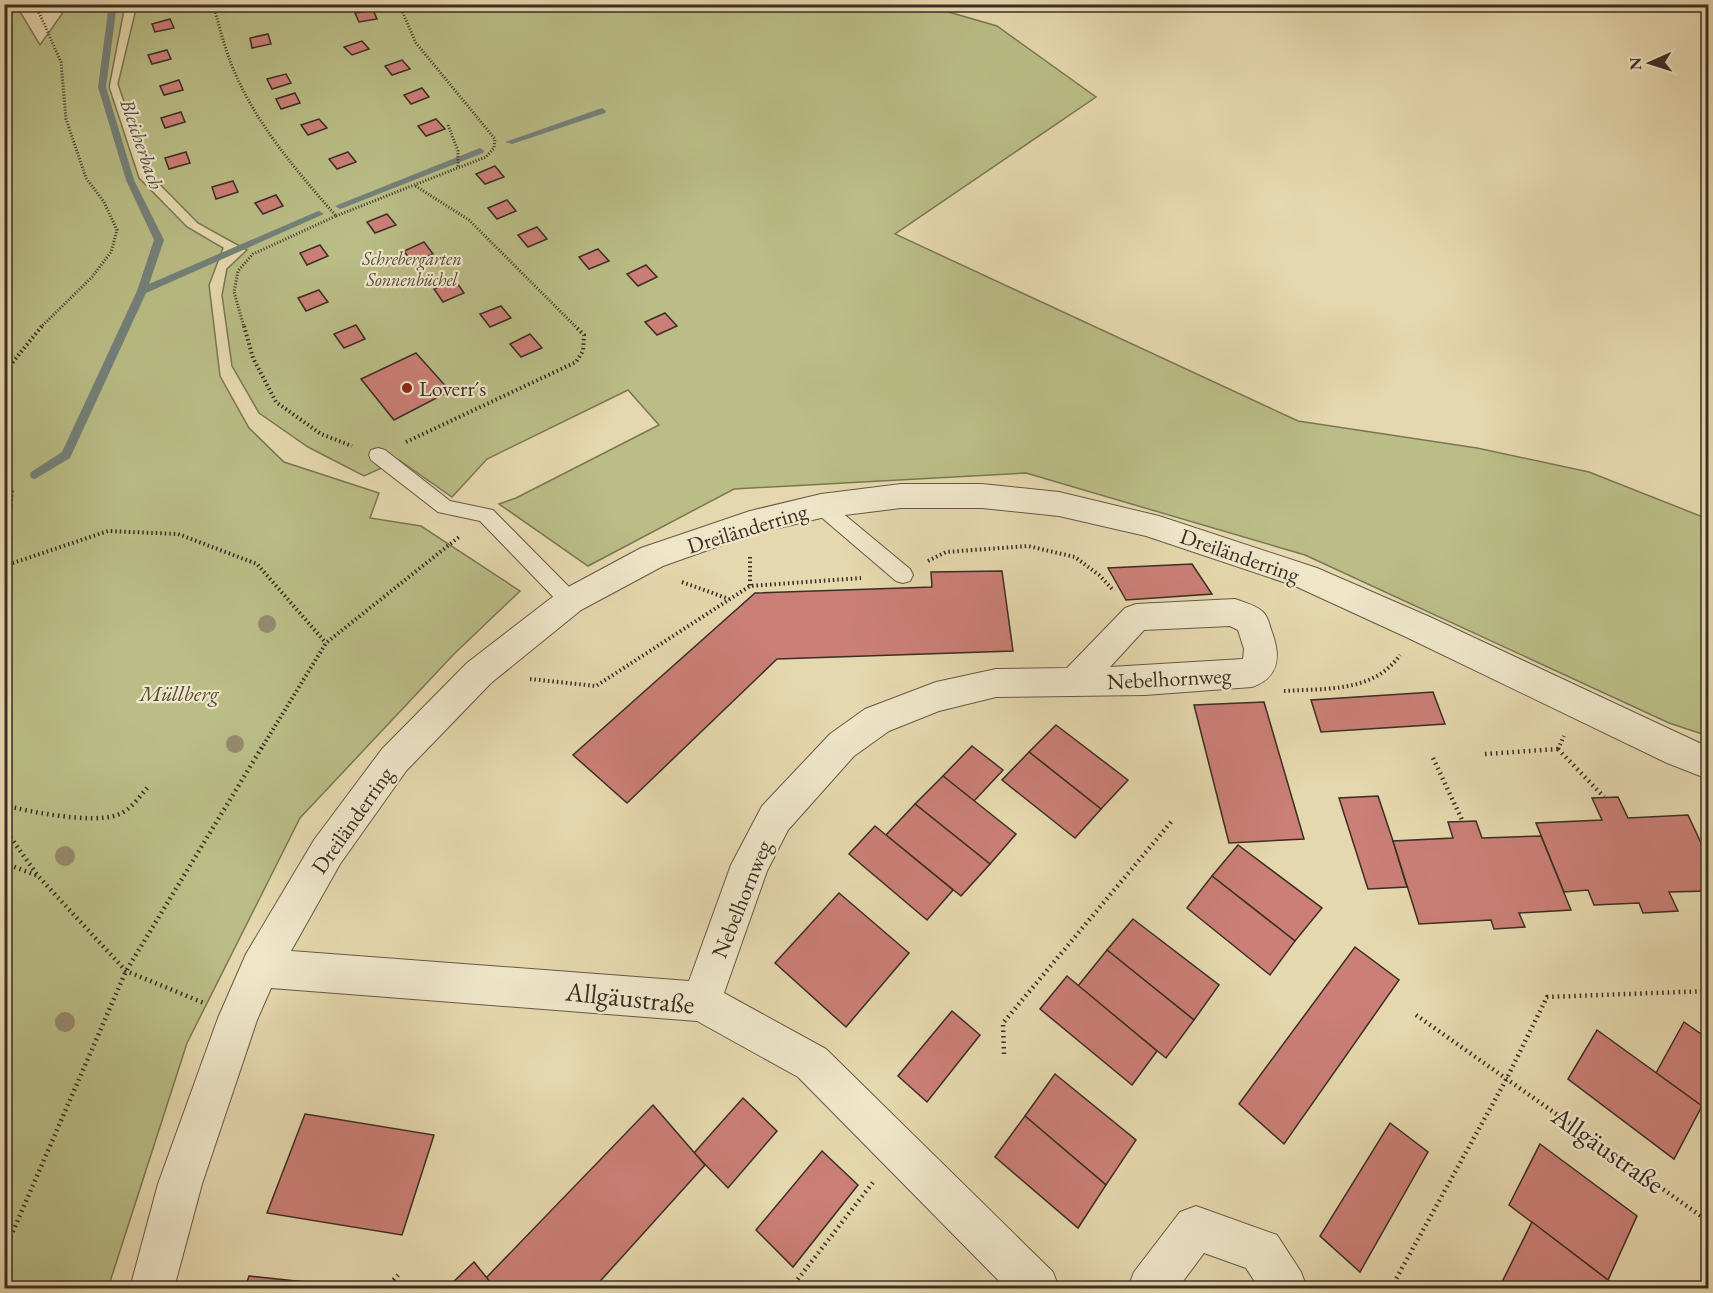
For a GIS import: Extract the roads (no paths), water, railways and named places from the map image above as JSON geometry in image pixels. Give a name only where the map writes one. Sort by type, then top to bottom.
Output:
[{"type":"street","name":"Dreiländerring","points":[[152,1288],[180,1184],[238,1018],[260,968],[327,852],[394,760],[479,673],[570,601],[652,557],[750,523],[820,506],[901,496],[982,496],[1059,504],[1148,524],[1306,577],[1418,627],[1679,752],[1708,763]]},
{"type":"street","name":"Nebelhornweg","points":[[701,1002],[750,865],[775,818],[806,782],[843,745],[877,720],[936,697],[996,683],[1145,681],[1252,673],[1261,662],[1261,649],[1252,622],[1235,612],[1136,616],[1076,681]]},
{"type":"street","name":"Allgäustraße","points":[[260,968],[701,1002],[812,1063],[1037,1288]]},
{"type":"street","points":[[1150,1288],[1196,1228],[1261,1251],[1285,1288]]},
{"type":"lane","points":[[378,455],[445,507],[486,515],[570,601]]},
{"type":"lane","points":[[820,506],[903,575]]},
{"type":"waterway","name":"Bleicherbach","points":[[113,4],[102,87],[130,180],[159,240],[142,291]]},
{"type":"waterway","name":"Bleicherbach","points":[[509,142],[602,111]]},
{"type":"waterway","name":"Bleicherbach","points":[[340,206],[480,151]]},
{"type":"waterway","name":"Bleicherbach","points":[[142,291],[319,214]]},
{"type":"waterway","name":"Bleicherbach","points":[[35,475],[66,455],[142,291]]},
{"type":"place","name":"Loverr´s","points":[[407,388]]},
{"type":"park label","name":"Schrebergarten Sonnenbüchel","points":[[412,269]]},
{"type":"park label","name":"Müllberg","points":[[179,693]]}]
